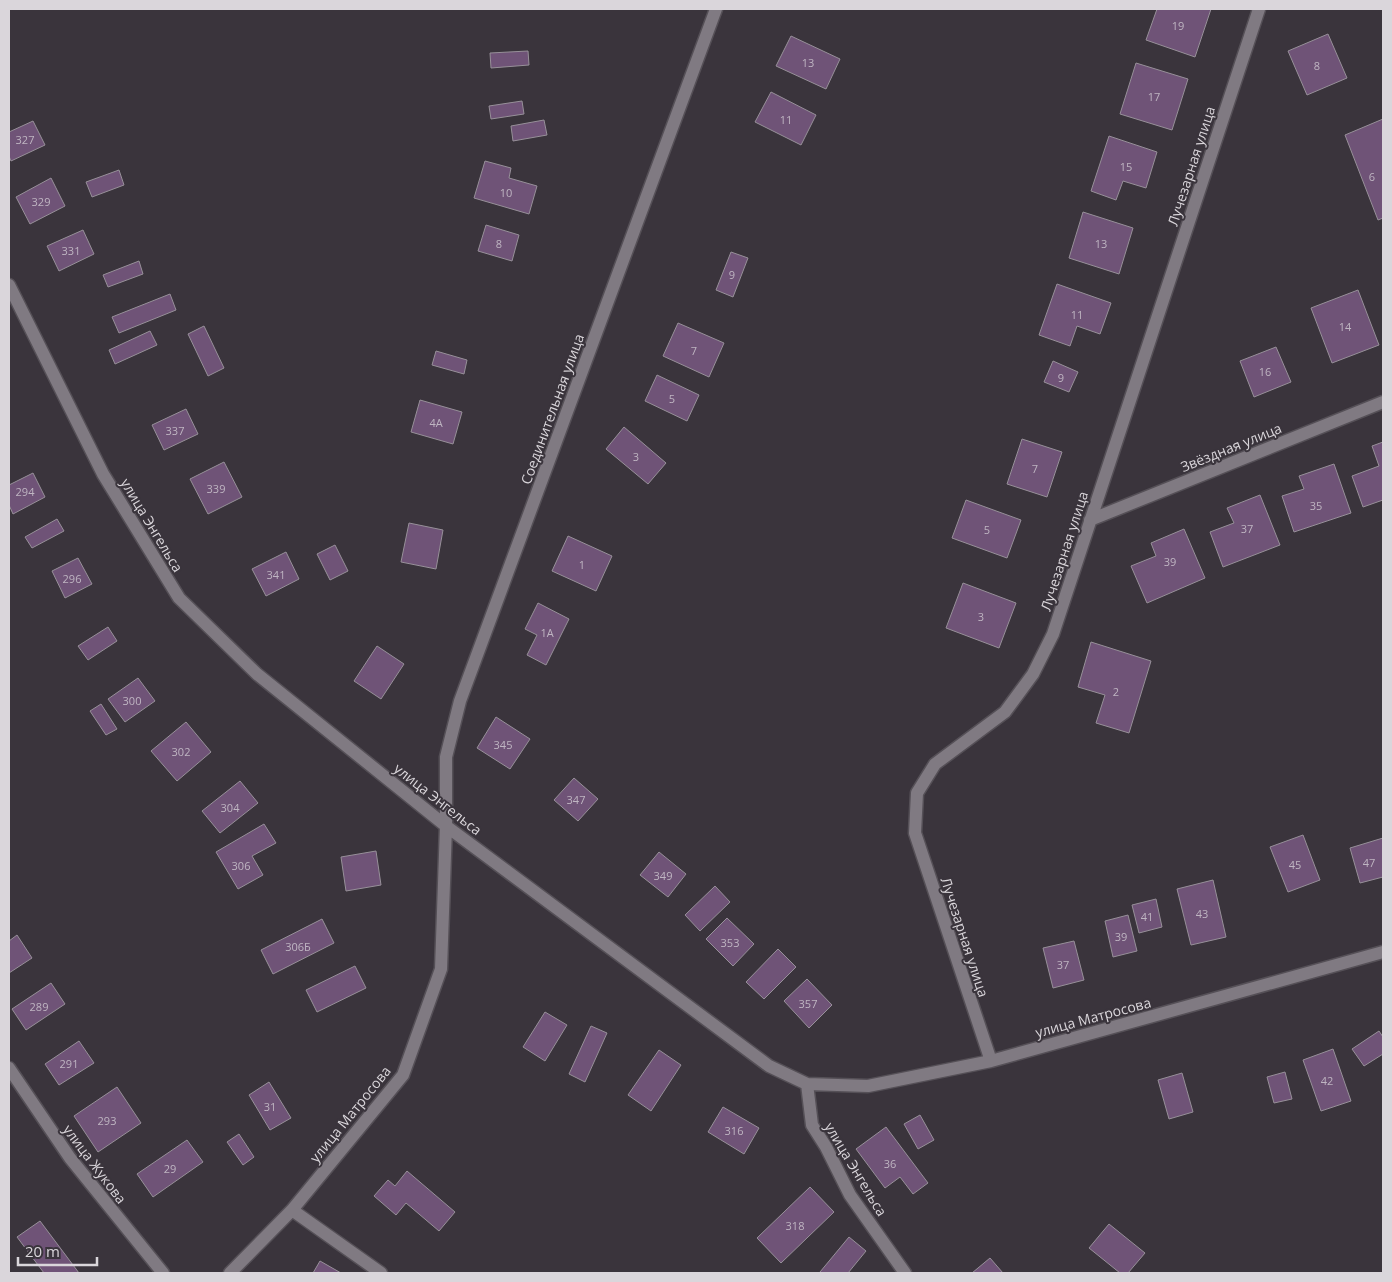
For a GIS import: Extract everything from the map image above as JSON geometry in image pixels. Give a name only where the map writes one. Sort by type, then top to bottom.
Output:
[{"type":"street","name":"Соединительная улица","points":[[446,826],[446,757],[460,701],[716,9]]},
{"type":"street","name":"Лучезарная улица","points":[[990,1061],[915,833],[917,793],[935,764],[1005,712],[1033,674],[1053,634],[1259,9]]},
{"type":"street","name":"улица Энгельса","points":[[9,285],[103,474],[179,598],[257,674],[446,826],[769,1066],[808,1084],[812,1125],[826,1147],[850,1195],[905,1273]]},
{"type":"street","name":"Звёздная улица","points":[[1090,520],[1383,402]]},
{"type":"street","name":"улица Матросова","points":[[230,1273],[292,1210],[403,1075],[441,969],[446,826]]},
{"type":"street","name":"улица Матросова","points":[[808,1084],[868,1086],[990,1061],[1383,952]]},
{"type":"street","name":"улица Жукова","points":[[9,1068],[70,1158],[163,1273]]},
{"type":"street","points":[[292,1210],[381,1273]]},
{"type":"building","points":[[1157,9],[1211,9],[1195,57],[1146,40]]},
{"type":"building","points":[[1328,34],[1347,78],[1307,95],[1288,51]]},
{"type":"building","points":[[791,36],[840,59],[826,89],[776,66]]},
{"type":"building","points":[[528,51],[529,65],[491,68],[490,53]]},
{"type":"building","points":[[1136,63],[1188,79],[1172,130],[1120,114]]},
{"type":"building","points":[[771,92],[816,115],[801,145],[755,122]]},
{"type":"building","points":[[522,101],[524,114],[491,119],[489,106]]},
{"type":"building","points":[[1383,119],[1383,218],[1378,220],[1345,135]]},
{"type":"building","points":[[544,120],[547,135],[513,141],[511,126]]},
{"type":"building","points":[[33,121],[45,145],[11,161],[9,156],[9,132]]},
{"type":"building","points":[[1109,136],[1157,152],[1146,188],[1123,181],[1116,200],[1091,191]]},
{"type":"building","points":[[485,161],[511,168],[509,178],[537,186],[529,214],[474,198]]},
{"type":"building","points":[[119,170],[124,185],[92,197],[86,182]]},
{"type":"building","points":[[51,178],[65,206],[30,224],[16,197]]},
{"type":"building","points":[[1083,212],[1133,228],[1119,274],[1069,258]]},
{"type":"building","points":[[486,225],[519,235],[512,261],[478,251]]},
{"type":"building","points":[[83,230],[94,254],[59,271],[47,246]]},
{"type":"building","points":[[731,252],[748,258],[733,297],[716,290]]},
{"type":"building","points":[[139,261],[143,274],[108,287],[103,275]]},
{"type":"building","points":[[1057,284],[1111,303],[1100,334],[1077,326],[1070,346],[1039,335]]},
{"type":"building","points":[[1358,290],[1379,345],[1332,363],[1311,308]]},
{"type":"building","points":[[170,294],[176,310],[119,333],[112,317]]},
{"type":"building","points":[[678,323],[724,343],[709,377],[663,356]]},
{"type":"building","points":[[204,326],[224,368],[208,376],[188,334]]},
{"type":"building","points":[[150,331],[157,345],[115,364],[109,350]]},
{"type":"building","points":[[1276,347],[1291,382],[1254,397],[1240,361]]},
{"type":"building","points":[[436,351],[467,360],[464,374],[432,365]]},
{"type":"building","points":[[1053,361],[1078,372],[1069,392],[1044,382]]},
{"type":"building","points":[[657,375],[699,395],[687,421],[645,401]]},
{"type":"building","points":[[420,400],[462,412],[453,444],[411,432]]},
{"type":"building","points":[[186,409],[198,434],[164,450],[152,425]]},
{"type":"building","points":[[624,427],[666,463],[648,484],[606,449]]},
{"type":"building","points":[[1022,439],[1062,452],[1047,497],[1007,484]]},
{"type":"building","points":[[1383,442],[1383,500],[1363,507],[1352,476],[1379,466],[1372,446]]},
{"type":"building","points":[[224,462],[242,497],[208,514],[190,479]]},
{"type":"building","points":[[1334,464],[1351,513],[1294,532],[1282,496],[1304,489],[1299,476]]},
{"type":"building","points":[[33,473],[45,497],[13,514],[9,505],[9,485]]},
{"type":"building","points":[[1260,495],[1280,545],[1223,567],[1210,532],[1234,523],[1227,508]]},
{"type":"building","points":[[966,500],[1021,520],[1007,558],[952,538]]},
{"type":"building","points":[[57,519],[64,531],[32,548],[25,537]]},
{"type":"building","points":[[409,523],[443,530],[436,569],[401,562]]},
{"type":"building","points":[[1184,529],[1205,578],[1147,603],[1131,566],[1156,556],[1151,543]]},
{"type":"building","points":[[568,536],[612,556],[596,591],[552,571]]},
{"type":"building","points":[[335,545],[348,571],[330,580],[317,554]]},
{"type":"building","points":[[286,552],[299,579],[266,596],[252,569]]},
{"type":"building","points":[[78,558],[92,584],[65,598],[52,571]]},
{"type":"building","points":[[963,583],[1016,603],[999,648],[946,628]]},
{"type":"building","points":[[538,603],[569,619],[546,665],[527,655],[537,635],[525,629]]},
{"type":"building","points":[[108,627],[117,641],[88,660],[78,646]]},
{"type":"building","points":[[1091,642],[1151,661],[1129,733],[1096,723],[1105,695],[1078,687]]},
{"type":"building","points":[[377,646],[404,664],[381,699],[354,681]]},
{"type":"building","points":[[138,678],[155,701],[125,722],[108,699]]},
{"type":"building","points":[[101,704],[117,729],[106,735],[90,711]]},
{"type":"building","points":[[496,717],[530,739],[510,769],[477,748]]},
{"type":"building","points":[[186,722],[211,752],[177,781],[151,751]]},
{"type":"building","points":[[574,778],[598,799],[578,821],[554,800]]},
{"type":"building","points":[[240,781],[258,803],[220,833],[202,811]]},
{"type":"building","points":[[264,824],[276,843],[252,856],[263,875],[238,889],[216,852]]},
{"type":"building","points":[[1303,835],[1320,880],[1288,892],[1270,847]]},
{"type":"building","points":[[1383,838],[1383,877],[1360,883],[1350,848]]},
{"type":"building","points":[[376,851],[381,885],[346,891],[341,857]]},
{"type":"building","points":[[659,852],[686,874],[668,897],[640,875]]},
{"type":"building","points":[[1213,880],[1226,937],[1191,945],[1177,889]]},
{"type":"building","points":[[715,886],[730,902],[700,931],[685,915]]},
{"type":"building","points":[[1156,899],[1162,927],[1139,933],[1132,905]]},
{"type":"building","points":[[1128,915],[1137,951],[1113,957],[1105,921]]},
{"type":"building","points":[[727,918],[754,944],[733,966],[706,939]]},
{"type":"building","points":[[322,919],[334,943],[273,974],[261,950]]},
{"type":"building","points":[[17,935],[32,958],[9,973],[9,941]]},
{"type":"building","points":[[1074,941],[1084,980],[1053,988],[1043,948]]},
{"type":"building","points":[[778,949],[796,967],[764,999],[746,982]]},
{"type":"building","points":[[355,966],[366,988],[317,1012],[306,990]]},
{"type":"building","points":[[807,979],[832,1005],[809,1028],[784,1001]]},
{"type":"building","points":[[51,983],[65,1004],[26,1030],[12,1009]]},
{"type":"building","points":[[545,1012],[567,1025],[545,1061],[523,1047]]},
{"type":"building","points":[[591,1026],[607,1033],[585,1082],[569,1074]]},
{"type":"building","points":[[1379,1031],[1383,1037],[1383,1054],[1364,1066],[1352,1049]]},
{"type":"building","points":[[79,1041],[94,1063],[59,1085],[45,1064]]},
{"type":"building","points":[[1333,1049],[1351,1101],[1321,1111],[1303,1060]]},
{"type":"building","points":[[659,1050],[681,1065],[651,1111],[628,1095]]},
{"type":"building","points":[[1285,1072],[1292,1099],[1274,1103],[1267,1077]]},
{"type":"building","points":[[1182,1073],[1193,1112],[1169,1119],[1158,1080]]},
{"type":"building","points":[[269,1082],[291,1118],[270,1130],[249,1095]]},
{"type":"building","points":[[117,1087],[141,1123],[98,1152],[74,1116]]},
{"type":"building","points":[[723,1107],[759,1128],[744,1154],[708,1132]]},
{"type":"building","points":[[920,1115],[934,1140],[918,1149],[904,1124]]},
{"type":"building","points":[[886,1127],[928,1183],[913,1194],[900,1177],[885,1188],[856,1149]]},
{"type":"building","points":[[239,1134],[254,1157],[243,1165],[227,1142]]},
{"type":"building","points":[[187,1140],[203,1162],[153,1197],[137,1174]]},
{"type":"building","points":[[407,1171],[455,1212],[439,1231],[406,1203],[396,1215],[374,1196],[388,1180],[395,1186]]},
{"type":"building","points":[[810,1187],[834,1212],[781,1263],[757,1238]]},
{"type":"building","points":[[40,1221],[79,1273],[44,1273],[17,1237]]},
{"type":"building","points":[[1109,1224],[1145,1253],[1128,1273],[1120,1273],[1089,1248]]},
{"type":"building","points":[[849,1237],[866,1251],[848,1273],[821,1273],[820,1272]]},
{"type":"building","points":[[990,1258],[1003,1273],[972,1273]]},
{"type":"building","points":[[320,1261],[341,1273],[313,1273]]}]
